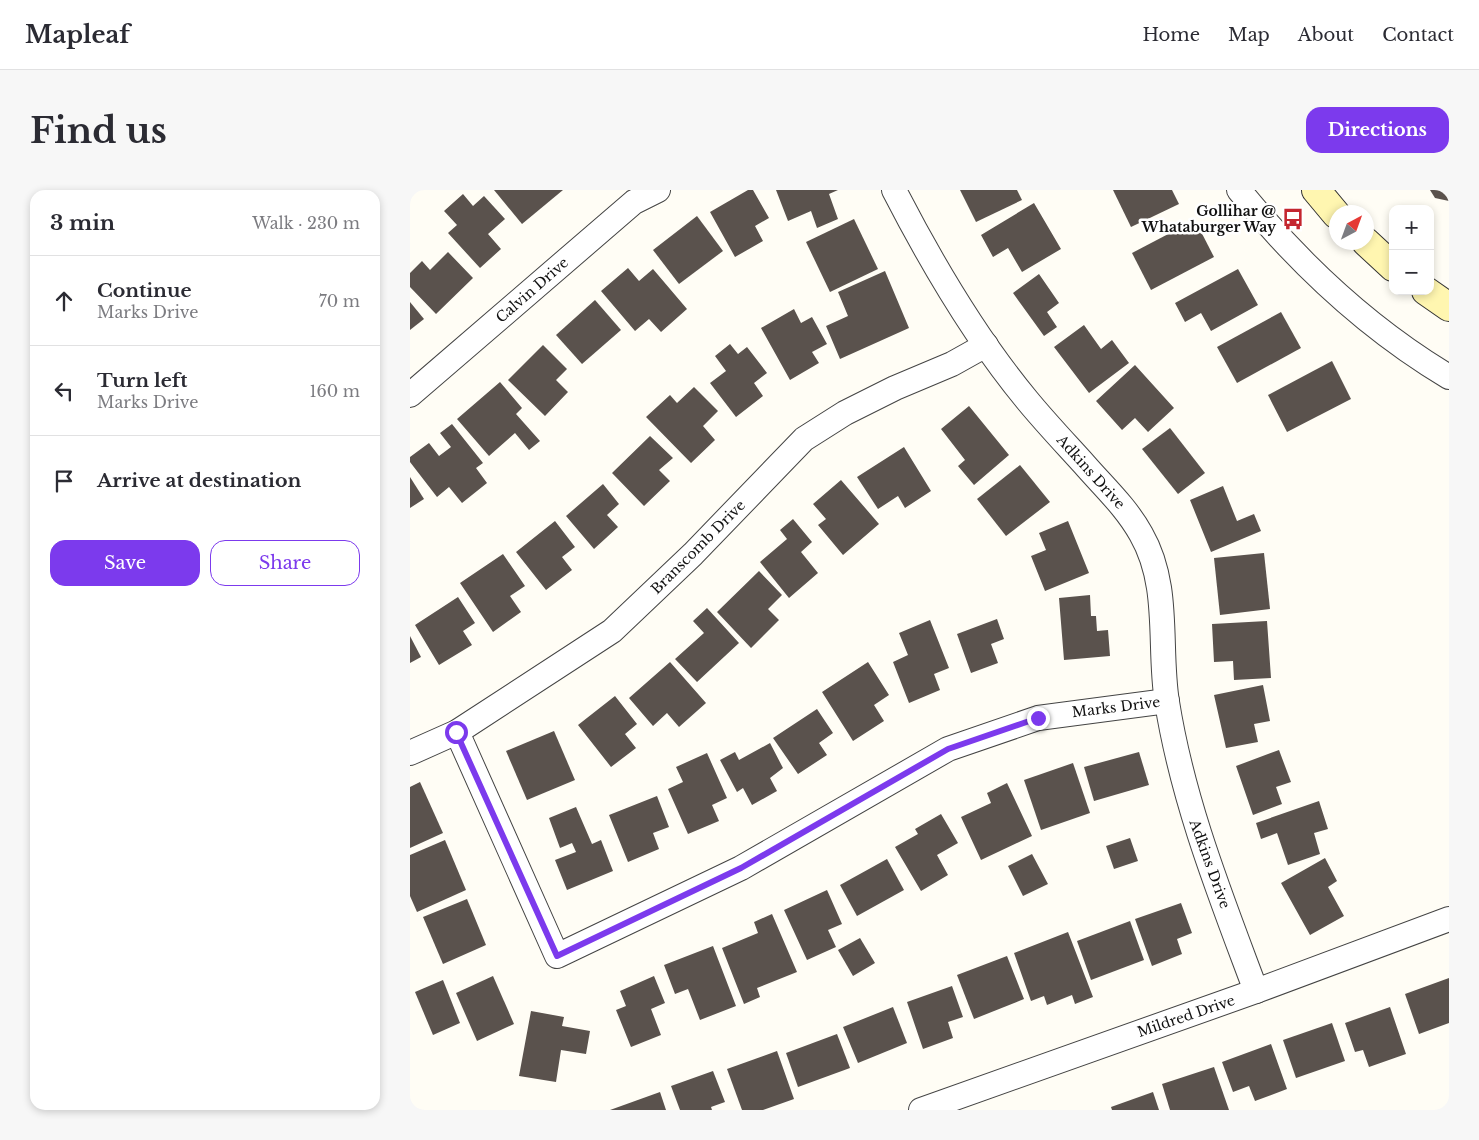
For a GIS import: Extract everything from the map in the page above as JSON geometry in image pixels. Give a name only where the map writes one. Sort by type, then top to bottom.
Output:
[{"type":"main road","points":[[1316,190],[1329,206]]},
{"type":"main road","points":[[1374,249],[1389,263]]},
{"type":"main road","points":[[1431,295],[1449,308]]},
{"type":"street","name":"Calvin Drive","points":[[410,395],[634,202],[658,190]]},
{"type":"street","name":"Adkins Drive","points":[[894,190],[926,253],[986,345],[1027,400],[1120,502],[1142,535],[1154,565],[1163,613],[1167,701],[1195,825],[1256,992]]},
{"type":"street","points":[[1239,190],[1270,228],[1337,295],[1372,326],[1419,360],[1449,377]]},
{"type":"street","name":"Branscomb Drive","points":[[410,752],[456,732],[612,631],[693,554],[804,439],[845,413],[895,388],[952,364],[986,345]]},
{"type":"street","name":"Marks Drive","points":[[456,732],[557,956],[741,868],[948,749],[1038,718],[1167,701]]},
{"type":"street","name":"Mildred Drive","points":[[921,1110],[1256,992],[1449,919]]},
{"type":"building","points":[[494,190],[563,190],[522,224]]},
{"type":"building","points":[[748,190],[753,190],[769,218],[755,226],[763,241],[735,257],[710,212]]},
{"type":"building","points":[[776,190],[838,190],[829,194],[838,219],[817,228],[811,211],[788,221]]},
{"type":"building","points":[[960,190],[1017,190],[1022,200],[976,222]]},
{"type":"building","points":[[1113,190],[1172,190],[1179,204],[1131,227]]},
{"type":"building","points":[[1430,190],[1449,190],[1449,201],[1435,198]]},
{"type":"building","points":[[463,194],[473,206],[484,196],[505,219],[488,234],[501,249],[480,268],[448,233],[457,225],[444,211]]},
{"type":"building","points":[[1034,203],[1061,249],[1022,272],[1008,248],[993,257],[981,235]]},
{"type":"building","points":[[697,216],[723,251],[679,284],[653,250]]},
{"type":"building","points":[[854,219],[878,269],[830,292],[806,242]]},
{"type":"building","points":[[1195,220],[1214,257],[1151,290],[1132,253]]},
{"type":"building","points":[[448,252],[473,278],[436,314],[410,287],[410,273],[422,261],[430,270]]},
{"type":"building","points":[[628,268],[639,281],[653,269],[687,309],[661,332],[649,319],[635,331],[601,291]]},
{"type":"building","points":[[1238,269],[1258,305],[1211,331],[1201,313],[1185,322],[1175,303]]},
{"type":"building","points":[[885,271],[909,328],[840,359],[826,326],[848,316],[838,292]]},
{"type":"building","points":[[1039,274],[1059,303],[1047,312],[1057,327],[1044,336],[1013,293]]},
{"type":"building","points":[[595,300],[621,330],[582,364],[556,335]]},
{"type":"building","points":[[410,302],[424,319],[410,330]]},
{"type":"building","points":[[794,309],[801,323],[812,317],[827,344],[812,352],[819,363],[790,380],[761,328]]},
{"type":"building","points":[[1281,312],[1301,348],[1237,383],[1217,347]]},
{"type":"building","points":[[1084,325],[1101,349],[1112,340],[1129,363],[1089,393],[1054,347]]},
{"type":"building","points":[[730,344],[738,354],[747,347],[767,373],[754,383],[763,396],[736,417],[710,383],[726,371],[715,356]]},
{"type":"building","points":[[543,345],[567,369],[556,380],[568,392],[545,416],[508,380]]},
{"type":"building","points":[[1332,361],[1351,399],[1287,432],[1268,395]]},
{"type":"building","points":[[1135,365],[1174,408],[1148,432],[1135,418],[1122,430],[1096,401]]},
{"type":"building","points":[[500,382],[522,408],[516,414],[540,441],[529,450],[515,433],[489,456],[457,419]]},
{"type":"building","points":[[694,387],[718,411],[703,426],[715,440],[691,463],[646,417],[670,395],[677,403]]},
{"type":"building","points":[[969,406],[1009,455],[974,485],[958,466],[965,460],[941,429]]},
{"type":"building","points":[[452,424],[483,463],[476,468],[487,483],[462,503],[449,487],[437,497],[410,462],[410,457],[429,443],[439,456],[451,447],[440,433]]},
{"type":"building","points":[[1170,428],[1205,473],[1178,494],[1142,449]]},
{"type":"building","points":[[650,436],[673,458],[659,470],[670,481],[644,506],[612,473]]},
{"type":"building","points":[[904,447],[931,491],[905,508],[898,496],[878,509],[857,477]]},
{"type":"building","points":[[1020,465],[1050,502],[1006,536],[977,499]]},
{"type":"building","points":[[410,477],[424,499],[410,508]]},
{"type":"building","points":[[841,480],[879,524],[843,555],[818,525],[826,519],[813,504]]},
{"type":"building","points":[[603,484],[619,504],[607,515],[618,527],[594,549],[566,516]]},
{"type":"building","points":[[1223,486],[1237,521],[1254,514],[1261,531],[1211,552],[1190,500]]},
{"type":"building","points":[[793,519],[812,542],[801,552],[818,573],[789,598],[760,562],[787,539],[780,530]]},
{"type":"building","points":[[555,521],[575,547],[562,557],[572,570],[546,590],[516,552]]},
{"type":"building","points":[[1068,521],[1089,573],[1045,591],[1031,556],[1046,550],[1039,533]]},
{"type":"building","points":[[1264,553],[1270,609],[1220,615],[1214,558]]},
{"type":"building","points":[[503,554],[525,586],[510,596],[521,612],[493,632],[460,583]]},
{"type":"building","points":[[759,571],[782,595],[768,609],[779,620],[751,648],[717,612]]},
{"type":"building","points":[[1090,595],[1091,616],[1096,616],[1097,631],[1108,630],[1110,656],[1064,660],[1059,598]]},
{"type":"building","points":[[458,597],[475,623],[463,631],[472,645],[439,665],[415,625]]},
{"type":"building","points":[[707,608],[739,643],[697,682],[675,659],[704,633],[693,621]]},
{"type":"building","points":[[997,619],[1004,639],[991,644],[998,663],[971,673],[957,634]]},
{"type":"building","points":[[930,620],[949,668],[934,674],[940,690],[909,703],[893,662],[908,655],[899,633]]},
{"type":"building","points":[[1267,621],[1271,678],[1234,680],[1233,661],[1214,662],[1212,624]]},
{"type":"building","points":[[410,636],[421,657],[410,663]]},
{"type":"building","points":[[670,662],[706,703],[679,727],[667,713],[653,726],[629,698]]},
{"type":"building","points":[[868,662],[889,695],[874,705],[884,721],[853,741],[822,692]]},
{"type":"building","points":[[1263,685],[1270,721],[1254,724],[1258,742],[1226,748],[1214,695]]},
{"type":"building","points":[[615,696],[637,724],[625,734],[636,748],[611,767],[578,725]]},
{"type":"building","points":[[817,709],[833,733],[819,743],[827,755],[798,774],[773,738]]},
{"type":"building","points":[[554,731],[575,780],[527,800],[506,751]]},
{"type":"building","points":[[770,743],[783,768],[770,778],[777,791],[752,805],[743,788],[737,792],[720,760],[735,752],[739,760]]},
{"type":"building","points":[[1279,750],[1291,782],[1276,787],[1282,804],[1253,815],[1236,766]]},
{"type":"building","points":[[1139,752],[1149,785],[1094,801],[1084,767]]},
{"type":"building","points":[[707,753],[727,798],[712,805],[719,821],[688,834],[668,789],[683,782],[676,767]]},
{"type":"building","points":[[1073,763],[1090,813],[1041,830],[1024,780]]},
{"type":"building","points":[[420,782],[443,833],[410,848],[410,787]]},
{"type":"building","points":[[1007,783],[1032,836],[981,860],[961,817],[991,803],[987,793]]},
{"type":"building","points":[[657,796],[669,827],[653,833],[659,849],[628,862],[609,815]]},
{"type":"building","points":[[1319,801],[1328,829],[1314,833],[1320,854],[1288,865],[1277,833],[1261,839],[1256,823]]},
{"type":"building","points":[[576,807],[592,844],[601,840],[613,871],[567,890],[555,860],[576,852],[572,843],[560,848],[549,818]]},
{"type":"building","points":[[941,814],[958,843],[937,855],[948,875],[921,891],[895,847],[918,834],[915,829]]},
{"type":"building","points":[[1130,838],[1138,861],[1114,869],[1106,846]]},
{"type":"building","points":[[445,840],[466,890],[417,912],[410,896],[410,855]]},
{"type":"building","points":[[1032,854],[1048,884],[1023,896],[1008,866]]},
{"type":"building","points":[[1325,858],[1337,881],[1328,887],[1344,916],[1310,935],[1281,883]]},
{"type":"building","points":[[887,859],[904,890],[857,916],[840,885]]},
{"type":"building","points":[[827,890],[842,924],[828,930],[836,947],[807,960],[784,910]]},
{"type":"building","points":[[467,899],[486,945],[443,964],[423,917]]},
{"type":"building","points":[[1181,903],[1192,933],[1177,939],[1182,954],[1152,966],[1135,919]]},
{"type":"building","points":[[772,914],[797,972],[757,988],[760,997],[744,1004],[722,948],[758,933],[754,922]]},
{"type":"building","points":[[1130,921],[1144,960],[1091,980],[1077,941]]},
{"type":"building","points":[[1068,932],[1093,997],[1075,1004],[1072,995],[1047,1005],[1044,996],[1031,1001],[1014,953]]},
{"type":"building","points":[[860,938],[875,963],[853,976],[838,950]]},
{"type":"building","points":[[713,946],[736,1006],[700,1020],[688,989],[675,994],[664,965]]},
{"type":"building","points":[[1007,956],[1024,999],[974,1019],[957,975]]},
{"type":"building","points":[[493,976],[514,1024],[477,1041],[456,993]]},
{"type":"building","points":[[654,976],[665,1003],[651,1009],[661,1035],[631,1047],[616,1010],[626,1006],[620,991]]},
{"type":"building","points":[[1449,978],[1449,1023],[1419,1034],[1405,994]]},
{"type":"building","points":[[443,980],[460,1023],[433,1035],[415,992]]},
{"type":"building","points":[[952,986],[963,1017],[948,1022],[953,1038],[923,1049],[907,1002]]},
{"type":"building","points":[[893,1007],[907,1043],[858,1063],[843,1027]]},
{"type":"building","points":[[1390,1007],[1406,1054],[1369,1067],[1363,1050],[1355,1052],[1345,1023]]},
{"type":"building","points":[[531,1011],[564,1017],[562,1026],[590,1031],[586,1054],[561,1050],[556,1082],[519,1076]]},
{"type":"building","points":[[1332,1023],[1345,1061],[1296,1078],[1283,1040]]},
{"type":"building","points":[[837,1034],[850,1068],[798,1087],[786,1053]]},
{"type":"building","points":[[1271,1044],[1287,1089],[1255,1101],[1249,1086],[1233,1092],[1222,1062]]},
{"type":"building","points":[[777,1051],[794,1099],[763,1110],[742,1110],[727,1069]]},
{"type":"building","points":[[1214,1067],[1229,1110],[1170,1110],[1162,1084]]},
{"type":"building","points":[[713,1071],[725,1102],[711,1107],[712,1110],[680,1110],[671,1086]]},
{"type":"building","points":[[660,1092],[666,1110],[610,1110]]},
{"type":"building","points":[[1153,1092],[1159,1110],[1112,1110],[1111,1107]]},
{"type":"place","name":"Gollihar @ Whataburger Way","points":[[1293,219]]},
{"type":"route","points":[[456,732],[557,956],[741,868],[948,749],[1038,718]]}]
